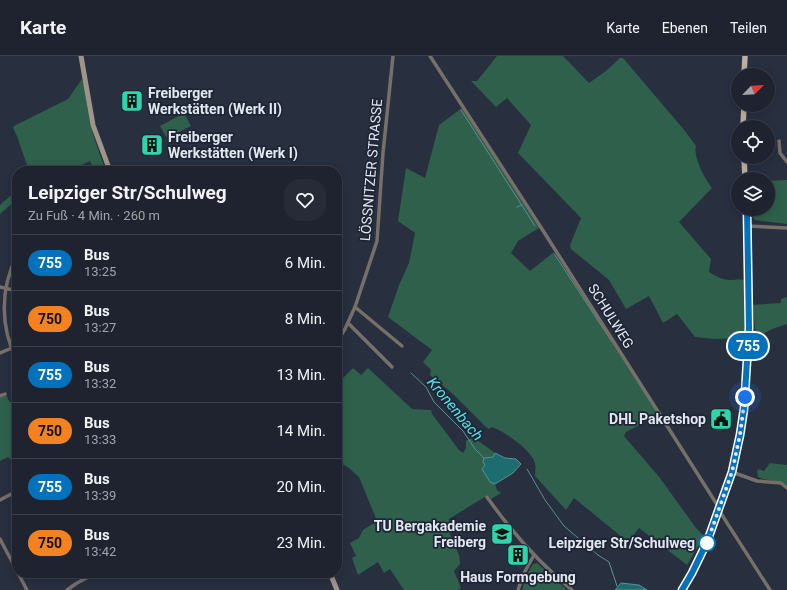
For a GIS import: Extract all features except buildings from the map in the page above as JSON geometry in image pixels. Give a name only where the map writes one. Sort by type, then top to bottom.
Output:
[{"type":"main road","points":[[81,56],[93,125],[108,166]]},
{"type":"main road","points":[[744,68],[745,56]]},
{"type":"main road","points":[[682,590],[706,546],[718,508],[732,472],[740,435],[744,409],[749,328],[747,216]]},
{"type":"main road","points":[[332,578],[337,590]]},
{"type":"street","name":"LÖSSNITZER STRASSE","points":[[342,333],[355,307],[377,241],[383,153],[393,56]]},
{"type":"street","name":"SCHULWEG","points":[[430,56],[542,229],[770,590]]},
{"type":"street","points":[[779,141],[780,153],[787,162]]},
{"type":"street","points":[[748,226],[787,228]]},
{"type":"street","points":[[12,268],[4,300],[4,322],[12,352]]},
{"type":"street","points":[[0,288],[12,290]]},
{"type":"street","points":[[355,307],[402,346]]},
{"type":"street","points":[[348,323],[392,367]]},
{"type":"street","points":[[0,353],[10,349]]},
{"type":"street","points":[[0,396],[5,394]]},
{"type":"street","points":[[732,472],[757,481],[781,483],[787,488]]},
{"type":"street","points":[[0,500],[12,494]]},
{"type":"street","points":[[487,496],[498,513],[534,555],[572,590]]},
{"type":"street","points":[[0,539],[12,562]]},
{"type":"street","points":[[518,590],[522,575],[534,555]]},
{"type":"street","points":[[20,578],[27,590]]},
{"type":"street","points":[[67,590],[86,578]]},
{"type":"shaded area","points":[[497,56],[563,56],[589,83],[606,71],[620,58],[623,58],[696,146],[696,156],[698,162],[703,174],[712,188],[679,222],[711,259],[709,272],[719,278],[744,280],[745,338],[714,339],[695,337],[677,314],[663,323],[649,296],[626,309],[609,280],[571,249],[570,245],[581,218],[518,153],[531,125],[507,98],[496,107],[471,81],[477,81]]},
{"type":"shaded area","points":[[82,79],[90,123],[104,166],[92,166],[90,161],[80,166],[27,166],[13,128],[14,126],[68,99]]},
{"type":"shaded area","points":[[462,108],[539,228],[518,241],[511,253],[530,271],[554,252],[659,415],[626,432],[624,436],[660,478],[696,528],[704,536],[687,565],[639,528],[628,542],[574,498],[566,510],[535,476],[535,463],[529,453],[517,442],[497,429],[492,427],[489,429],[485,426],[453,394],[430,375],[431,370],[423,362],[432,350],[388,317],[399,285],[409,263],[415,233],[398,221],[406,168],[425,178],[439,125]]},
{"type":"shaded area","points":[[184,113],[191,126],[167,138],[160,126]]},
{"type":"shaded area","points":[[787,180],[787,224],[755,220],[752,216],[775,216],[775,181]]},
{"type":"shaded area","points":[[12,194],[12,203],[0,214],[0,205]]},
{"type":"shaded area","points":[[787,297],[787,324],[772,329],[756,338],[753,305],[781,303],[781,299]]},
{"type":"shaded area","points":[[353,368],[361,375],[368,368],[412,409],[431,410],[432,414],[459,450],[463,453],[466,448],[466,441],[473,437],[495,453],[494,457],[487,457],[484,468],[490,482],[495,484],[497,490],[501,493],[491,499],[488,495],[449,519],[449,532],[459,555],[460,564],[454,571],[461,588],[458,590],[404,590],[390,569],[384,573],[378,562],[358,575],[352,558],[356,556],[350,543],[359,538],[363,530],[377,521],[359,477],[342,464],[342,379]]},
{"type":"shaded area","points":[[6,395],[12,404],[12,461],[8,457],[0,461],[0,397]]},
{"type":"shaded area","points":[[495,453],[505,458],[516,459],[521,464],[513,473],[495,484],[490,482],[482,469],[485,465],[483,462],[484,458],[493,457]]},
{"type":"shaded area","points":[[770,463],[787,465],[787,485],[758,477],[757,471],[759,469],[764,471]]},
{"type":"shaded area","points":[[537,563],[567,590],[522,590],[526,576],[533,564]]},
{"type":"shaded area","points":[[621,583],[639,585],[647,590],[615,590]]},
{"type":"waterway","points":[[461,110],[535,226]]},
{"type":"waterway","points":[[517,207],[522,205]]},
{"type":"waterway","points":[[555,255],[612,342]]},
{"type":"waterway","name":"Kronenbach","points":[[411,373],[426,387],[434,402],[463,431],[475,449],[484,458]]},
{"type":"waterway","name":"Kronenbach","points":[[527,469],[545,500],[564,526],[598,555],[609,562],[617,586]]},
{"type":"bus line","name":"755","points":[[682,590],[707,542],[732,472],[740,435],[744,409],[749,328],[747,216]]},
{"type":"place","name":"Freiberger Werkstätten (Werk II)","points":[[132,101]]},
{"type":"place","name":"Freiberger Werkstätten (Werk I)","points":[[152,145]]},
{"type":"place","name":"DHL Paketshop","points":[[721,419]]},
{"type":"place","name":"TU Bergakademie Freiberg","points":[[502,534]]},
{"type":"place","name":"Leipziger Str/Schulweg","points":[[707,543]]},
{"type":"place","name":"Haus Formgebung","points":[[518,555]]},
{"type":"route","points":[[707,543],[718,508],[732,472],[740,435],[745,397]]}]
